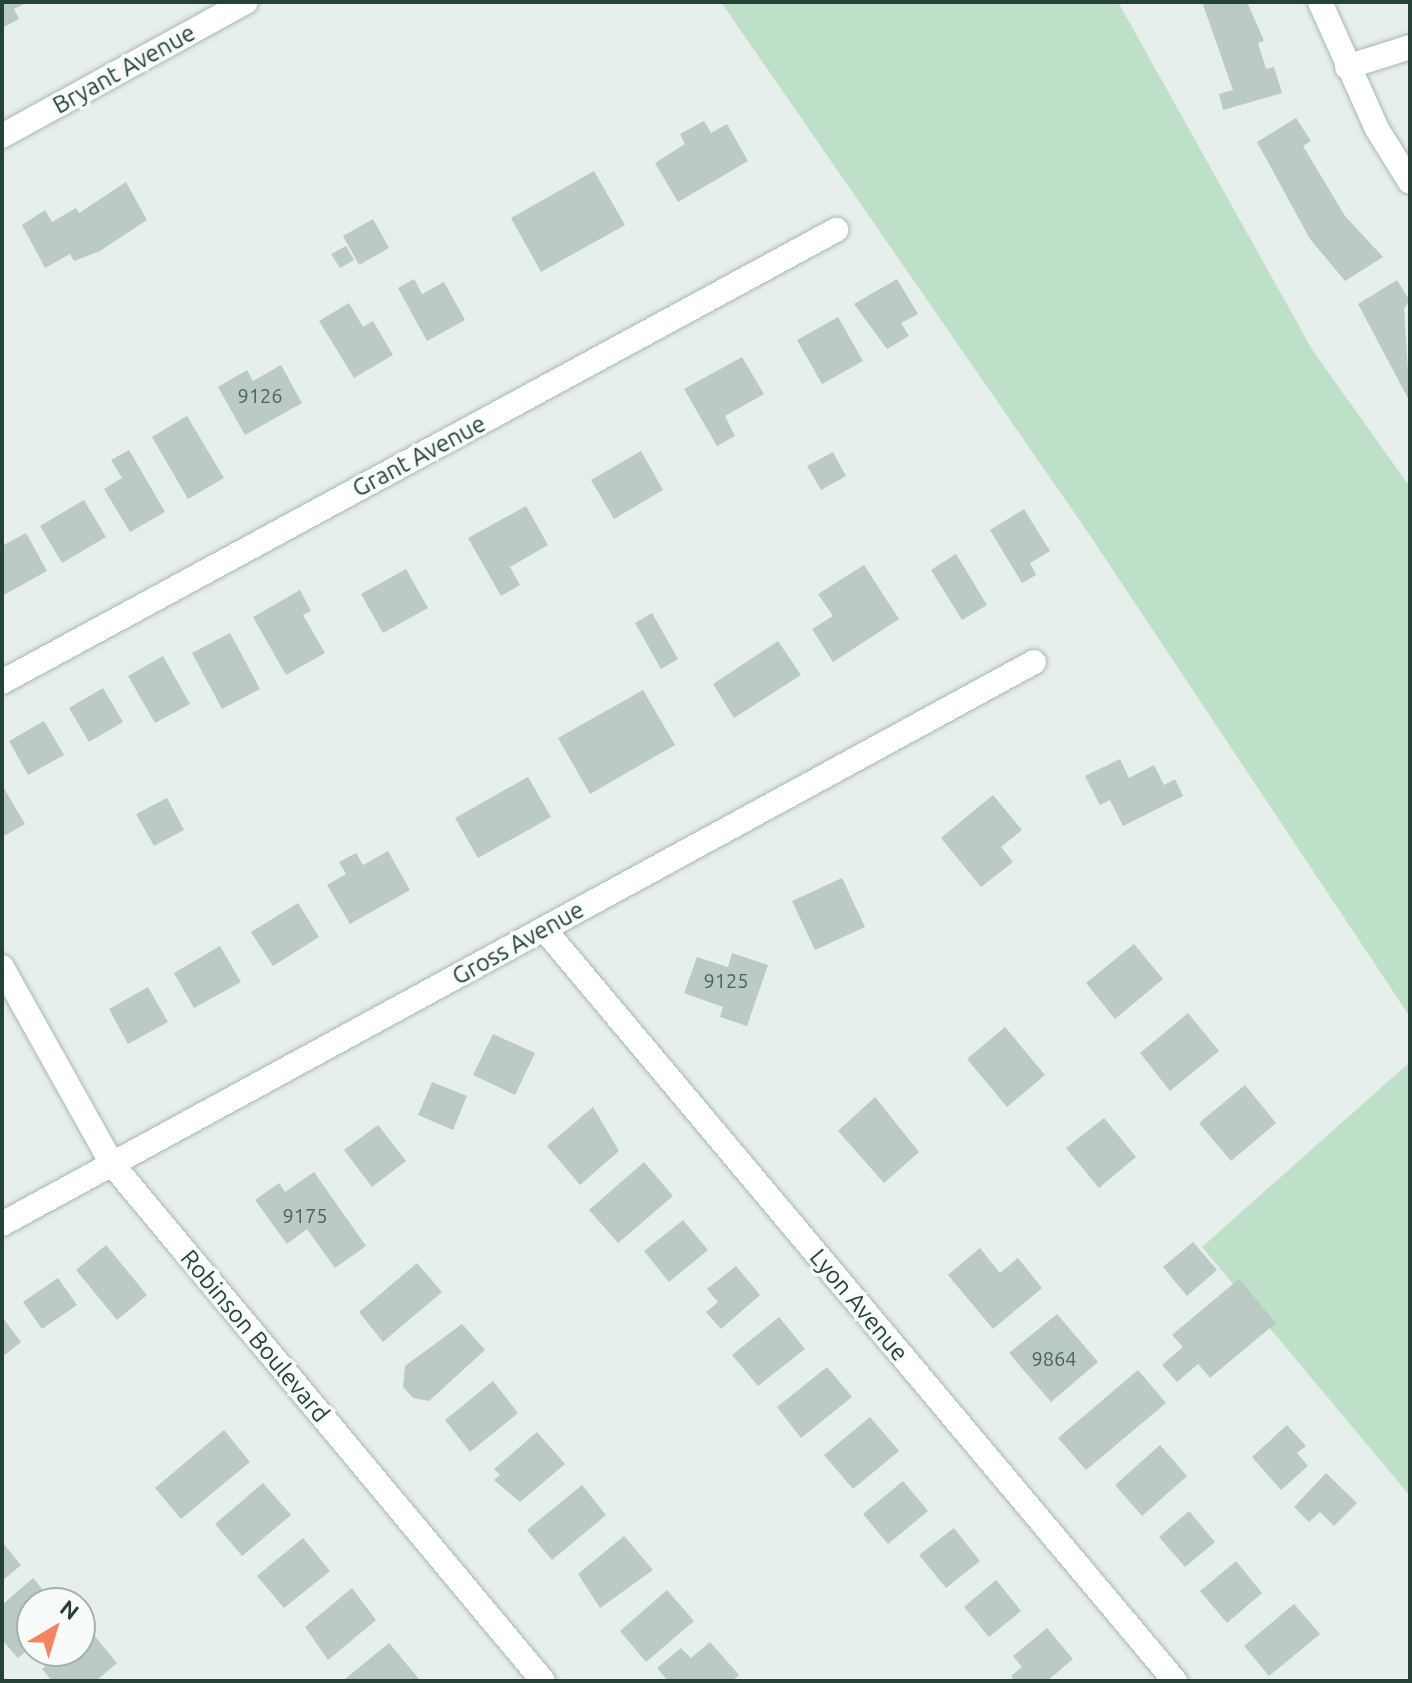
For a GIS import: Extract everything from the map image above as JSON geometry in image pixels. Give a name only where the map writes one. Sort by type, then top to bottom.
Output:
[{"type":"street","name":"Bryant Avenue","points":[[2,136],[246,2]]},
{"type":"street","points":[[1320,2],[1347,67],[1410,182]]},
{"type":"street","points":[[1347,67],[1410,47]]},
{"type":"street","name":"Grant Avenue","points":[[2,682],[836,230]]},
{"type":"street","name":"Gross Avenue","points":[[2,1224],[1034,662]]},
{"type":"street","name":"Lyon Avenue","points":[[544,929],[1175,1681]]},
{"type":"street","name":"Robinson Boulevard","points":[[2,967],[112,1164],[543,1681]]},
{"type":"green space","points":[[721,2],[1118,2],[1313,351],[1410,487],[1410,1017],[1091,537]]},
{"type":"green space","points":[[1410,1062],[1410,1496],[1202,1247]]},
{"type":"building","points":[[2,2],[28,2],[14,9],[19,19],[2,28]]},
{"type":"building","points":[[1202,2],[1247,2],[1264,41],[1258,43],[1266,69],[1274,67],[1282,93],[1223,110],[1219,94],[1233,90]]},
{"type":"building","points":[[1296,118],[1311,141],[1303,146],[1345,216],[1383,257],[1345,281],[1310,239],[1257,142]]},
{"type":"building","points":[[704,121],[711,133],[727,124],[748,161],[678,202],[655,163],[685,144],[680,134]]},
{"type":"building","points":[[594,171],[625,225],[541,272],[511,218]]},
{"type":"building","points":[[126,182],[147,220],[100,251],[74,261],[70,254],[45,268],[22,225],[45,210],[52,222],[76,208],[79,213]]},
{"type":"building","points":[[373,219],[389,248],[359,265],[343,236]]},
{"type":"building","points":[[346,246],[354,260],[340,268],[331,254]]},
{"type":"building","points":[[414,279],[422,294],[444,282],[465,320],[427,341],[398,288]]},
{"type":"building","points":[[897,279],[918,314],[901,323],[909,336],[887,349],[854,304]]},
{"type":"building","points":[[1397,280],[1410,301],[1404,308],[1410,402],[1358,304]]},
{"type":"building","points":[[349,303],[363,327],[373,321],[393,355],[354,378],[319,321]]},
{"type":"building","points":[[838,317],[863,361],[822,384],[797,340]]},
{"type":"building","points":[[742,357],[764,394],[725,416],[735,436],[717,446],[684,389]]},
{"type":"building","points":[[281,365],[302,403],[245,435],[218,387],[247,370],[253,381]]},
{"type":"building","points":[[187,416],[224,478],[188,499],[152,437]]},
{"type":"building","points":[[129,450],[165,512],[130,532],[104,489],[122,478],[111,460]]},
{"type":"building","points":[[641,451],[663,490],[614,519],[591,480]]},
{"type":"building","points":[[833,452],[846,476],[821,490],[807,466]]},
{"type":"building","points":[[84,500],[106,537],[62,563],[40,526]]},
{"type":"building","points":[[526,506],[548,545],[510,567],[520,585],[501,596],[468,538]]},
{"type":"building","points":[[1024,509],[1050,551],[1030,563],[1036,575],[1022,583],[990,530]]},
{"type":"building","points":[[26,533],[47,571],[2,596],[2,546]]},
{"type":"building","points":[[956,554],[987,605],[962,620],[931,570]]},
{"type":"building","points":[[864,565],[899,619],[833,662],[812,629],[833,616],[818,594]]},
{"type":"building","points":[[406,569],[428,608],[383,633],[361,594]]},
{"type":"building","points":[[300,590],[311,611],[303,615],[325,653],[286,675],[253,617]]},
{"type":"building","points":[[652,613],[678,659],[661,669],[635,623]]},
{"type":"building","points":[[230,633],[260,689],[222,709],[192,653]]},
{"type":"building","points":[[778,641],[801,675],[734,718],[713,684]]},
{"type":"building","points":[[163,656],[190,704],[155,723],[128,676]]},
{"type":"building","points":[[103,688],[123,722],[89,742],[69,708]]},
{"type":"building","points":[[643,690],[675,745],[590,794],[558,738]]},
{"type":"building","points":[[44,721],[64,755],[28,775],[9,741]]},
{"type":"building","points":[[1120,759],[1129,778],[1154,765],[1164,785],[1175,779],[1183,796],[1123,826],[1110,800],[1100,805],[1085,776]]},
{"type":"building","points":[[528,777],[551,817],[478,858],[455,818]]},
{"type":"building","points":[[2,785],[25,824],[2,837]]},
{"type":"building","points":[[993,795],[1022,830],[1001,847],[1013,862],[981,887],[941,838]]},
{"type":"building","points":[[167,798],[184,830],[154,846],[136,814]]},
{"type":"building","points":[[388,851],[410,890],[350,924],[327,885],[346,874],[339,862],[356,853],[363,865]]},
{"type":"building","points":[[842,878],[865,927],[815,950],[792,901]]},
{"type":"building","points":[[298,903],[319,937],[273,966],[251,932]]},
{"type":"building","points":[[1134,944],[1163,979],[1115,1019],[1086,983]]},
{"type":"building","points":[[220,946],[241,982],[194,1008],[174,973]]},
{"type":"building","points":[[732,953],[768,965],[747,1026],[720,1017],[723,1007],[684,993],[697,957],[728,967]]},
{"type":"building","points":[[148,987],[168,1022],[128,1044],[109,1009]]},
{"type":"building","points":[[1188,1013],[1219,1051],[1170,1091],[1140,1053]]},
{"type":"building","points":[[1005,1027],[1045,1075],[1007,1107],[967,1059]]},
{"type":"building","points":[[493,1034],[535,1053],[515,1095],[473,1075]]},
{"type":"building","points":[[432,1082],[467,1096],[453,1130],[418,1115]]},
{"type":"building","points":[[1245,1085],[1276,1123],[1231,1161],[1199,1123]]},
{"type":"building","points":[[875,1097],[919,1152],[884,1183],[838,1131]]},
{"type":"building","points":[[593,1107],[619,1151],[580,1185],[547,1146]]},
{"type":"building","points":[[1104,1118],[1136,1157],[1099,1188],[1066,1148]]},
{"type":"building","points":[[378,1125],[406,1161],[372,1187],[344,1150]]},
{"type":"building","points":[[644,1162],[673,1196],[618,1243],[589,1210]]},
{"type":"building","points":[[314,1172],[366,1246],[335,1268],[307,1229],[287,1244],[255,1200],[279,1183],[285,1192]]},
{"type":"building","points":[[683,1220],[708,1250],[669,1282],[644,1251]]},
{"type":"building","points":[[1193,1242],[1217,1270],[1187,1296],[1163,1267]]},
{"type":"building","points":[[106,1245],[147,1295],[117,1320],[76,1270]]},
{"type":"building","points":[[980,1248],[1000,1273],[1018,1258],[1042,1288],[993,1329],[948,1275]]},
{"type":"building","points":[[417,1263],[442,1292],[383,1342],[359,1312]]},
{"type":"building","points":[[736,1266],[760,1295],[721,1329],[706,1312],[718,1302],[707,1289]]},
{"type":"building","points":[[58,1278],[77,1305],[42,1329],[23,1302]]},
{"type":"building","points":[[1239,1279],[1276,1323],[1210,1378],[1198,1364],[1177,1382],[1162,1365],[1183,1347],[1172,1335]]},
{"type":"building","points":[[1057,1314],[1098,1362],[1051,1402],[1009,1353]]},
{"type":"building","points":[[2,1317],[21,1342],[2,1357]]},
{"type":"building","points":[[779,1317],[805,1349],[758,1386],[732,1355]]},
{"type":"building","points":[[462,1324],[485,1350],[429,1401],[413,1398],[403,1387],[405,1366]]},
{"type":"building","points":[[827,1367],[852,1397],[801,1438],[777,1407]]},
{"type":"building","points":[[1138,1370],[1166,1403],[1086,1470],[1058,1438]]},
{"type":"building","points":[[493,1381],[518,1413],[470,1452],[445,1420]]},
{"type":"building","points":[[870,1417],[899,1451],[853,1489],[824,1455]]},
{"type":"building","points":[[1287,1425],[1306,1446],[1297,1453],[1308,1466],[1281,1490],[1252,1457]]},
{"type":"building","points":[[224,1430],[250,1462],[181,1519],[155,1488]]},
{"type":"building","points":[[537,1432],[565,1464],[520,1502],[494,1480],[500,1475],[494,1469]]},
{"type":"building","points":[[1160,1445],[1187,1476],[1142,1516],[1115,1485]]},
{"type":"building","points":[[1326,1473],[1357,1503],[1334,1526],[1320,1512],[1309,1522],[1294,1507]]},
{"type":"building","points":[[903,1481],[928,1511],[888,1544],[863,1514]]},
{"type":"building","points":[[263,1483],[291,1515],[242,1556],[215,1524]]},
{"type":"building","points":[[582,1485],[606,1515],[552,1560],[527,1530]]},
{"type":"building","points":[[1189,1511],[1215,1542],[1185,1567],[1159,1537]]},
{"type":"building","points":[[954,1528],[980,1561],[946,1588],[919,1555]]},
{"type":"building","points":[[624,1536],[653,1570],[600,1608],[578,1574]]},
{"type":"building","points":[[303,1538],[330,1571],[284,1608],[257,1576]]},
{"type":"building","points":[[2,1542],[21,1565],[2,1581]]},
{"type":"building","points":[[1236,1561],[1262,1593],[1227,1623],[1200,1591]]},
{"type":"building","points":[[33,1578],[41,1587],[23,1587]]},
{"type":"building","points":[[996,1580],[1021,1611],[989,1637],[964,1607]]},
{"type":"building","points":[[352,1588],[376,1620],[328,1660],[305,1627]]},
{"type":"building","points":[[667,1590],[694,1621],[646,1662],[620,1631]]},
{"type":"building","points":[[16,1593],[16,1656],[2,1640],[2,1605]]},
{"type":"building","points":[[1294,1604],[1320,1634],[1269,1676],[1244,1646]]},
{"type":"building","points":[[1047,1628],[1073,1659],[1047,1681],[1015,1681],[1011,1676],[1022,1667],[1013,1656]]},
{"type":"building","points":[[96,1638],[117,1663],[96,1681],[52,1681],[42,1669],[96,1667]]},
{"type":"building","points":[[710,1642],[739,1675],[732,1681],[668,1681],[657,1668],[681,1648],[691,1658]]},
{"type":"building","points":[[389,1643],[419,1679],[346,1681],[345,1679]]}]
